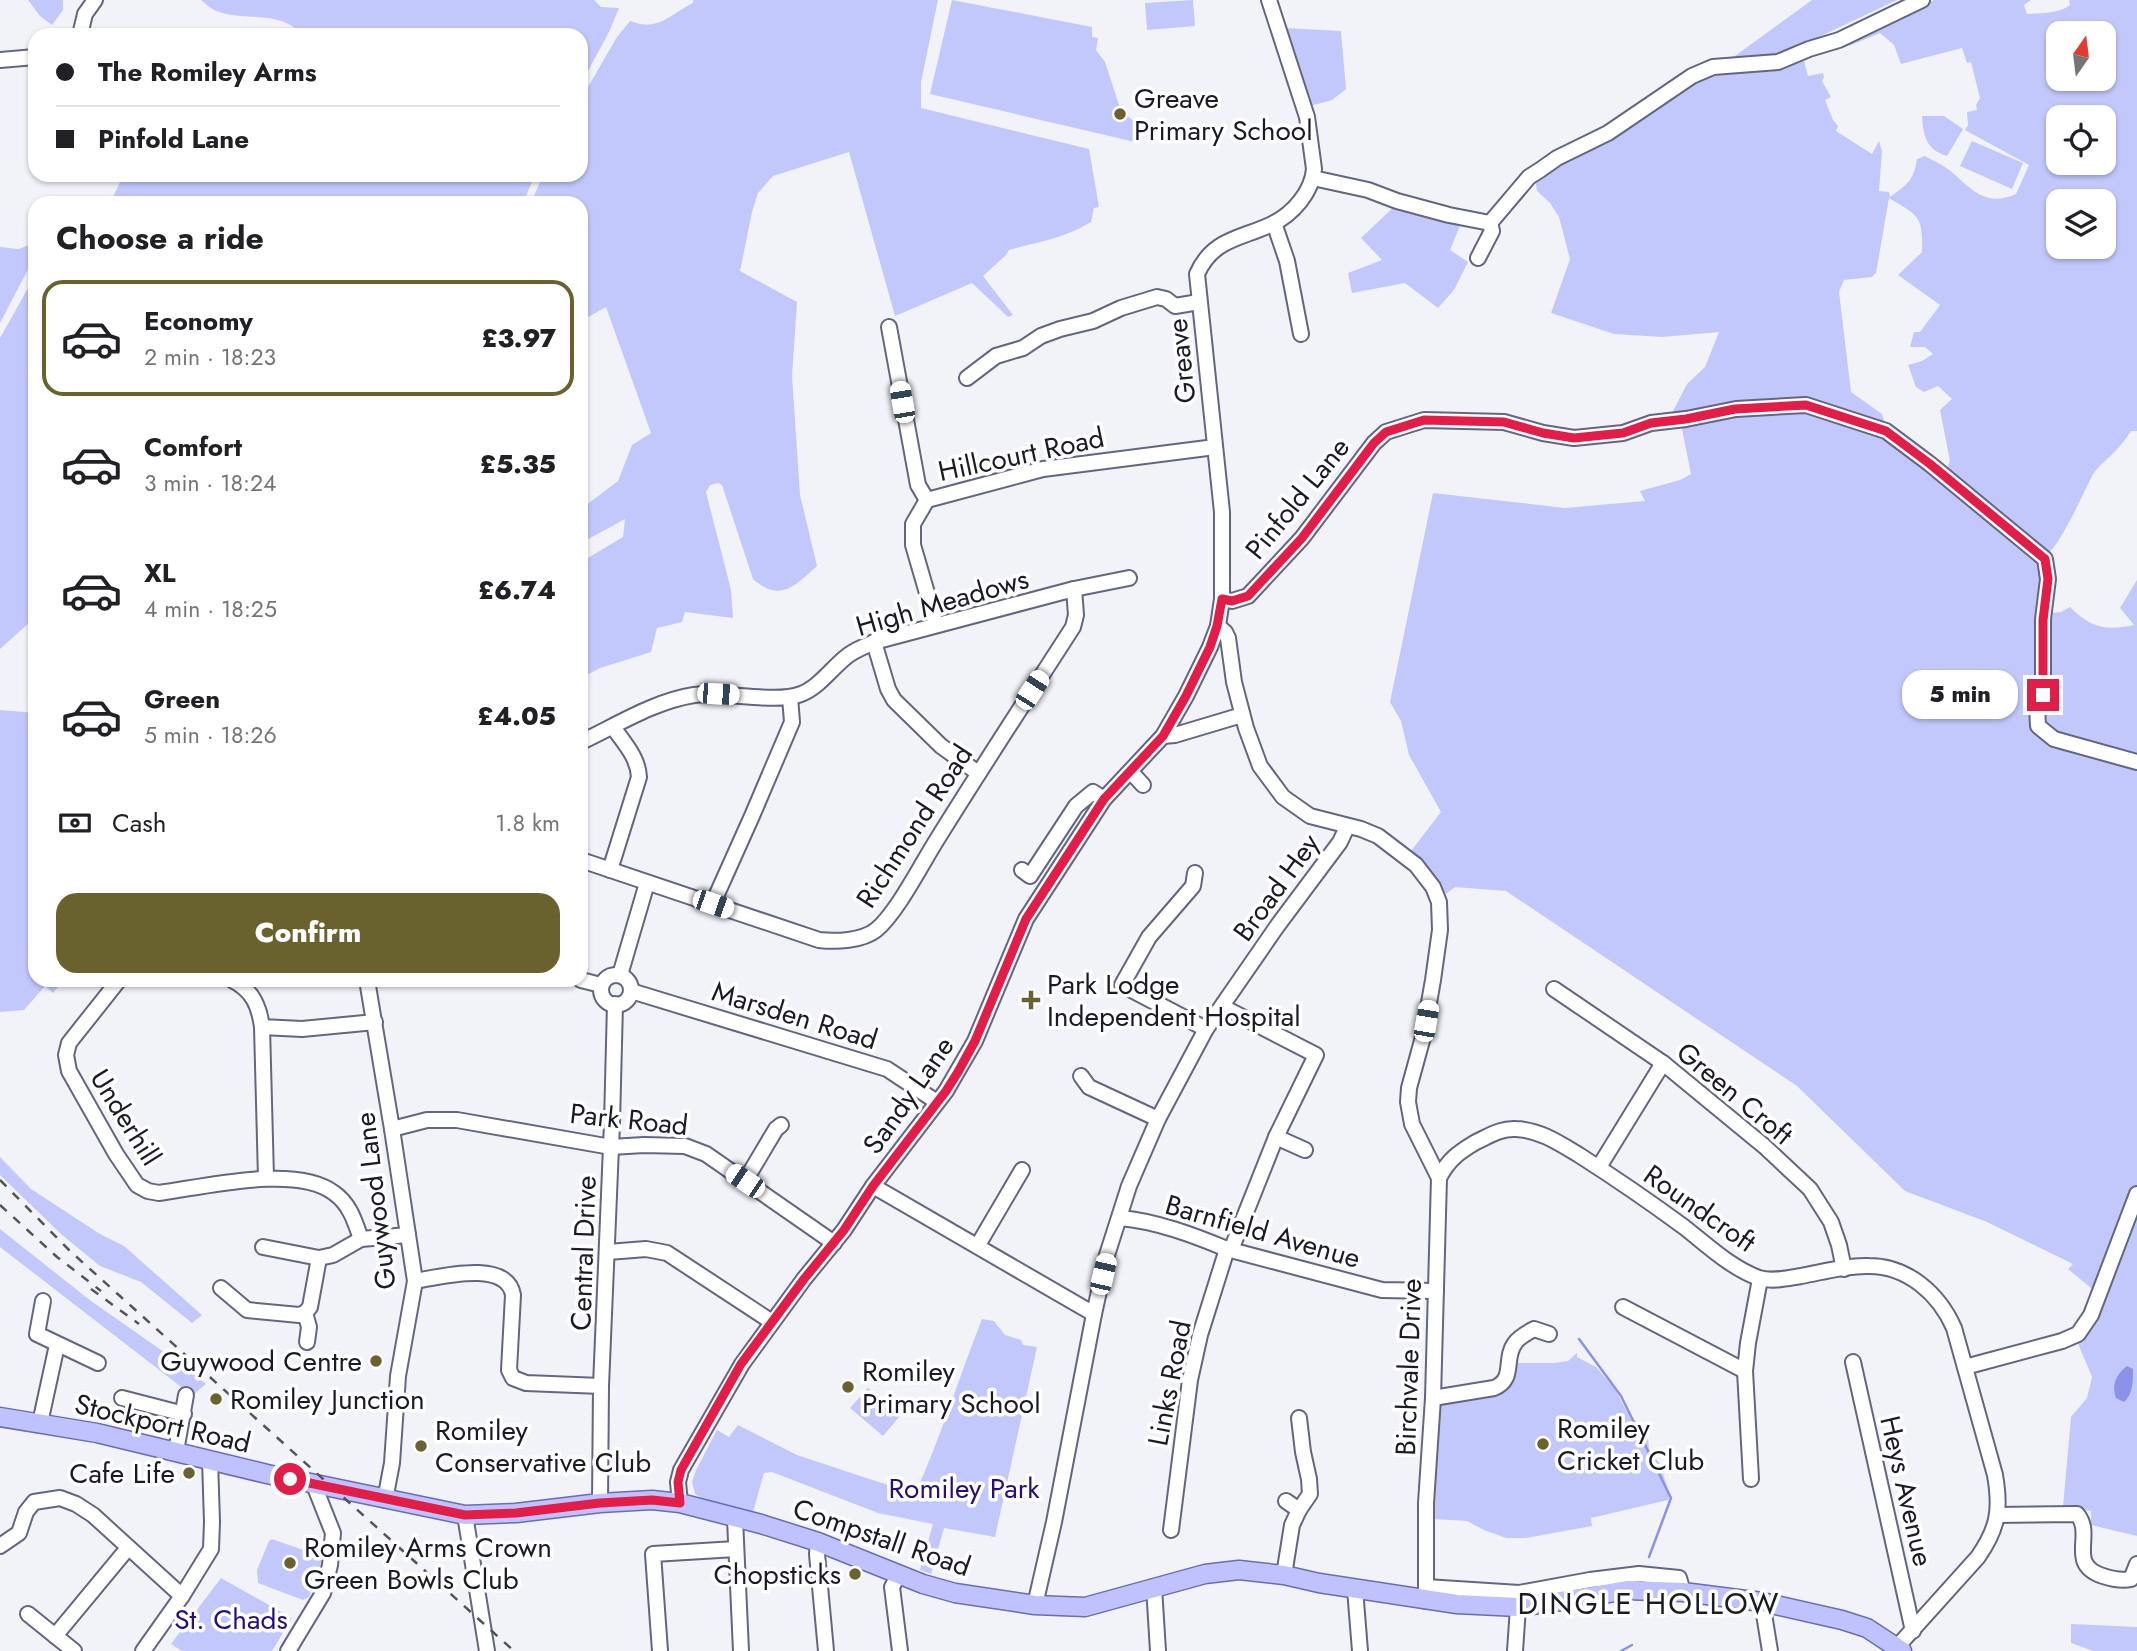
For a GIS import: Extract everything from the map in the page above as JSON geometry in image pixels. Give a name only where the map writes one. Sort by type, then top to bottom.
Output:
[{"type":"main road","name":"Stockport Road","points":[[0,1417],[97,1433],[314,1485]]},
{"type":"main road","name":"Compstall Road","points":[[314,1485],[465,1515],[652,1500],[680,1503],[818,1542],[898,1576],[955,1593],[1035,1605],[1085,1607],[1205,1574],[1239,1570],[1284,1575],[1355,1589],[1426,1594],[1457,1604],[1518,1607],[1627,1590],[1683,1592],[1762,1602],[1842,1619],[1867,1628],[1900,1649]]},
{"type":"street","points":[[82,28],[85,14],[96,0]]},
{"type":"street","points":[[1269,0],[1307,117],[1314,158],[1313,178],[1368,190],[1396,201],[1449,215],[1490,223]]},
{"type":"street","points":[[1490,223],[1529,177],[1558,158],[1608,133],[1692,76],[1713,67],[1778,62],[1839,40],[1922,0]]},
{"type":"street","points":[[0,60],[28,58]]},
{"type":"street","name":"Greave","points":[[1222,599],[1222,512],[1197,274],[1209,253],[1237,236],[1274,223],[1298,204],[1313,178]]},
{"type":"street","points":[[1274,223],[1287,261],[1301,334]]},
{"type":"street","points":[[1478,258],[1492,231],[1490,223]]},
{"type":"street","points":[[967,378],[996,356],[1023,348],[1041,336],[1093,321],[1121,308],[1157,297],[1166,299],[1175,306],[1199,302]]},
{"type":"street","points":[[889,327],[918,485],[927,500]]},
{"type":"street","name":"Pinfold Lane","points":[[1222,599],[1232,601],[1248,596],[1302,538],[1374,443],[1395,428],[1424,420],[1471,420],[1504,422],[1574,438],[1623,433],[1651,423],[1735,409],[1806,405],[1886,431],[2045,559],[2048,579],[2043,620],[2043,695],[2037,706],[2038,726],[2054,739],[2137,762]]},
{"type":"street","name":"Hillcourt Road","points":[[936,624],[913,545],[913,524],[927,500],[1043,469],[1215,447]]},
{"type":"street","name":"High Meadows","points":[[790,697],[803,694],[855,650],[874,642],[1074,589],[1129,578]]},
{"type":"street","name":"Richmond Road","points":[[588,862],[819,940],[831,942],[852,939],[874,932],[896,906],[1073,627],[1076,615],[1074,589]]},
{"type":"street","name":"Sandy Lane","points":[[680,1503],[678,1482],[681,1470],[736,1372],[834,1244],[873,1186],[958,1072],[975,1041],[1026,919],[1100,804],[1169,736],[1204,662],[1217,626],[1222,599]]},
{"type":"street","points":[[1217,626],[1228,638],[1242,715],[1260,766],[1283,797],[1310,816],[1347,827]]},
{"type":"street","points":[[874,642],[894,700],[941,746],[978,773]]},
{"type":"street","points":[[588,739],[645,711],[681,698],[696,695],[790,697],[792,722],[713,904]]},
{"type":"street","points":[[1169,736],[1242,715]]},
{"type":"street","points":[[610,870],[639,777],[634,755],[613,727]]},
{"type":"street","points":[[1130,772],[1143,785]]},
{"type":"street","points":[[1022,870],[1030,876],[1076,806],[1093,792],[1100,804]]},
{"type":"street","name":"Birchvale Drive","points":[[1347,827],[1378,836],[1399,850],[1416,865],[1433,887],[1439,902],[1440,930],[1426,1021],[1412,1073],[1408,1102],[1412,1124],[1438,1178],[1433,1398],[1426,1503],[1426,1594]]},
{"type":"street","name":"Broad Hey","points":[[1035,1605],[1107,1255],[1129,1186],[1158,1119],[1206,1029],[1255,957],[1340,842],[1347,827]]},
{"type":"street","points":[[1195,873],[1193,886],[1149,937],[1119,990],[1206,1029]]},
{"type":"street","points":[[620,975],[647,883]]},
{"type":"street","points":[[620,975],[628,981],[631,991],[625,1001],[615,1004],[604,998],[601,985],[608,976],[620,975]]},
{"type":"street","points":[[588,981],[601,985]]},
{"type":"street","name":"Underhill","points":[[113,987],[69,1043],[66,1055],[69,1071],[116,1154],[137,1185],[159,1193],[266,1178],[294,1178],[321,1185],[334,1193],[346,1204],[361,1239]]},
{"type":"street","points":[[244,987],[255,999],[262,1027],[266,1178]]},
{"type":"street","name":"Guywood Lane","points":[[368,987],[415,1281],[398,1376],[392,1463],[385,1500]]},
{"type":"street","name":"Green Croft","points":[[1554,989],[1662,1063],[1764,1146],[1810,1189],[1831,1222],[1844,1269]]},
{"type":"street","name":"Marsden Road","points":[[631,991],[887,1069],[937,1102]]},
{"type":"street","name":"Central Drive","points":[[600,1503],[601,1386],[615,1004]]},
{"type":"street","name":"Links Road","points":[[1171,1530],[1189,1380],[1200,1335],[1229,1249],[1276,1137],[1315,1055],[1223,1007]]},
{"type":"street","points":[[262,1027],[302,1030],[375,1022]]},
{"type":"street","points":[[1599,1167],[1662,1063]]},
{"type":"street","points":[[1081,1076],[1089,1087],[1158,1119]]},
{"type":"street","name":"Park Road","points":[[392,1129],[427,1120],[457,1120],[611,1147],[685,1146],[706,1154],[834,1244]]},
{"type":"street","points":[[745,1181],[781,1125]]},
{"type":"street","name":"Roundcroft","points":[[1438,1178],[1446,1164],[1469,1146],[1495,1132],[1513,1128],[1528,1130],[1552,1138],[1599,1167],[1636,1191],[1734,1265],[1760,1279],[1782,1279],[1868,1266],[1889,1268],[1926,1287],[1940,1302],[1950,1319],[1995,1475],[1999,1499],[1988,1542],[1900,1649]]},
{"type":"street","points":[[1276,1137],[1305,1150]]},
{"type":"street","points":[[978,1245],[1021,1170]]},
{"type":"street","points":[[873,1186],[1094,1314]]},
{"type":"street","points":[[1965,1367],[2062,1341],[2078,1334],[2087,1323],[2137,1194]]},
{"type":"street","name":"Barnfield Avenue","points":[[1120,1218],[1136,1220],[1229,1249],[1382,1290],[1436,1291]]},
{"type":"street","points":[[263,1247],[319,1258],[333,1255],[361,1239],[408,1235]]},
{"type":"street","points":[[608,1252],[646,1249],[667,1253],[772,1322]]},
{"type":"street","points":[[221,1288],[247,1310],[299,1315],[310,1307],[319,1258]]},
{"type":"street","points":[[415,1281],[458,1274],[500,1277],[510,1285],[513,1295],[509,1370],[513,1378],[526,1383],[601,1386]]},
{"type":"street","points":[[1751,1479],[1745,1371],[1760,1279]]},
{"type":"street","points":[[43,1301],[37,1334],[97,1363]]},
{"type":"street","points":[[1623,1307],[1745,1371]]},
{"type":"street","points":[[305,1313],[309,1327],[307,1342]]},
{"type":"street","points":[[1433,1398],[1494,1388],[1502,1384],[1506,1380],[1509,1356],[1517,1340],[1534,1329],[1549,1334]]},
{"type":"street","points":[[40,1423],[57,1345]]},
{"type":"street","name":"Heys Avenue","points":[[1853,1362],[1913,1631]]},
{"type":"street","points":[[176,1451],[186,1395]]},
{"type":"street","points":[[122,1398],[184,1414]]},
{"type":"street","points":[[1284,1575],[1292,1525],[1310,1494],[1298,1418]]},
{"type":"street","points":[[143,1651],[211,1549],[210,1460]]},
{"type":"street","points":[[288,1651],[323,1593],[330,1565],[333,1533],[314,1485]]},
{"type":"street","points":[[0,1546],[19,1533],[26,1512],[34,1502],[60,1498],[93,1515],[182,1596]]},
{"type":"street","points":[[1286,1502],[1300,1510]]},
{"type":"street","points":[[1997,1515],[2077,1514],[2082,1522],[2084,1562],[2092,1572],[2126,1580],[2131,1579],[2137,1564]]},
{"type":"street","points":[[465,1515],[487,1651]]},
{"type":"street","points":[[735,1519],[741,1651]]},
{"type":"street","points":[[818,1542],[826,1651]]},
{"type":"street","points":[[55,1636],[128,1548]]},
{"type":"street","points":[[660,1651],[653,1554],[736,1549]]},
{"type":"street","name":"Compstall Road","points":[[1426,1594],[1519,1594],[1639,1574],[1679,1578],[1683,1592]]},
{"type":"street","points":[[898,1576],[892,1587],[900,1651]]},
{"type":"street","points":[[1154,1587],[1158,1651]]},
{"type":"street","points":[[1355,1589],[1360,1651]]},
{"type":"street","points":[[1762,1602],[1770,1651]]},
{"type":"street","points":[[1515,1651],[1518,1607]]},
{"type":"street","points":[[28,1614],[74,1651]]},
{"type":"green space","points":[[28,0],[63,0],[63,10],[52,25],[40,16]]},
{"type":"green space","points":[[201,0],[594,0],[601,7],[619,8],[588,71],[588,28],[294,28],[272,19],[237,16],[214,10]]},
{"type":"green space","points":[[693,0],[938,0],[921,82],[921,108],[1089,149],[1099,207],[1094,208],[1091,222],[1072,232],[1009,250],[983,276],[1013,315],[1008,317],[972,283],[895,316],[849,152],[773,176],[758,193],[740,271],[797,302],[792,376],[800,495],[817,566],[802,580],[779,591],[771,590],[753,579],[722,485],[710,485],[706,492],[731,590],[733,618],[685,612],[682,622],[657,628],[651,652],[588,674],[588,558],[623,537],[625,519],[588,539],[588,504],[618,481],[632,445],[651,433],[606,307],[588,317],[588,196],[534,196],[540,182],[588,182],[588,87],[617,37],[630,21],[648,25],[663,21],[693,3]]},
{"type":"green space","points":[[952,0],[1092,27],[1092,37],[1098,38],[1096,50],[1105,62],[1121,111],[1139,125],[1141,134],[1138,141],[930,94]]},
{"type":"green space","points":[[1193,0],[1195,26],[1147,30],[1145,3]]},
{"type":"green space","points":[[1812,0],[1897,0],[1783,54],[1728,61]]},
{"type":"green space","points":[[1934,0],[2031,0],[2024,5],[2027,14],[2060,10],[2070,5],[2069,0],[2137,0],[2137,431],[2131,431],[2095,472],[2064,531],[2046,555],[1946,471],[1950,461],[1940,410],[1952,399],[1938,386],[1924,392],[1916,387],[1908,365],[1933,354],[1925,347],[1910,347],[1914,332],[1920,332],[1940,305],[1898,275],[1922,252],[1921,231],[1917,218],[1889,198],[1876,273],[1872,277],[1844,280],[1839,292],[1851,392],[1882,414],[1886,427],[1805,398],[1736,403],[1671,415],[1687,384],[1705,367],[1719,332],[1662,337],[1614,334],[1551,313],[1570,259],[1559,217],[1550,203],[1537,191],[1535,177],[1672,93],[1710,75],[1771,71],[1804,61],[1808,76],[1823,73],[1822,81],[1831,97],[1825,100],[1838,126],[1836,131],[1872,154],[1879,141],[1882,151],[1879,191],[1889,192],[1890,197],[1909,181],[1917,159],[1925,156],[1947,168],[1981,195],[1997,199],[2016,194],[2029,165],[1965,130],[1968,125],[1967,112],[1977,110],[1976,105],[1980,98],[1971,62],[1967,63],[1962,48],[1901,64],[1894,45],[1880,33],[1849,46],[1847,42]]},
{"type":"green space","points":[[1284,28],[1341,31],[1346,89],[1332,100],[1310,106]]},
{"type":"green space","points":[[1922,116],[1944,116],[1963,129],[1947,156],[1930,146],[1923,129]]},
{"type":"green space","points":[[1972,141],[2023,163],[2012,189],[1960,166]]},
{"type":"green space","points":[[120,182],[532,182],[526,196],[113,196]]},
{"type":"green space","points":[[1396,205],[1462,221],[1450,250],[1468,262],[1454,290],[1438,308],[1405,283],[1352,293],[1348,273],[1382,260],[1361,238]]},
{"type":"green space","points":[[28,245],[28,269],[0,323],[0,247],[19,249]]},
{"type":"green space","points":[[28,288],[28,624],[0,649],[0,338]]},
{"type":"green space","points":[[1800,410],[1888,437],[2041,563],[2035,613],[2038,693],[2033,726],[2137,766],[2137,1536],[2091,1525],[2091,1511],[2063,1507],[2071,1417],[2087,1398],[2092,1377],[2076,1339],[2097,1293],[2068,1269],[2073,1264],[1987,1222],[1905,1191],[1797,1086],[1506,891],[1455,887],[1446,894],[1411,851],[1441,812],[1409,755],[1401,721],[1390,702],[1433,493],[1565,508],[1645,501],[1640,491],[1680,480],[1691,474],[1681,424],[1718,416]]},
{"type":"green space","points":[[2137,580],[2137,756],[2061,735],[2049,725],[2045,713],[2050,682],[2050,613],[2061,612],[2070,607],[2085,620],[2099,626],[2115,628],[2134,625],[2120,608]]},
{"type":"green space","points":[[0,710],[28,712],[28,987],[44,987],[24,1010],[0,1012]]},
{"type":"green space","points":[[46,987],[58,987],[53,993]]},
{"type":"green space","points":[[0,1157],[31,1189],[100,1234],[124,1246],[202,1315],[192,1323],[141,1282],[100,1266],[61,1234],[0,1175]]},
{"type":"green space","points":[[0,1229],[91,1301],[206,1384],[194,1394],[180,1386],[0,1247]]},
{"type":"green space","name":"Romiley Park","points":[[982,1319],[994,1321],[1005,1335],[1021,1340],[1023,1345],[1037,1347],[995,1537],[944,1528],[931,1574],[920,1570],[933,1524],[878,1513],[772,1472],[764,1473],[753,1512],[703,1499],[695,1494],[692,1482],[696,1470],[717,1430],[729,1437],[738,1425],[797,1455],[915,1494]]},
{"type":"green space","name":"Romiley Cricket Club","points":[[1577,1353],[1577,1357],[1596,1367],[1615,1389],[1630,1418],[1647,1428],[1649,1449],[1660,1464],[1670,1496],[1668,1500],[1591,1518],[1592,1526],[1526,1538],[1506,1538],[1467,1521],[1433,1519],[1439,1401],[1511,1382],[1515,1376],[1515,1363],[1568,1361]]},
{"type":"green space","points":[[868,1388],[900,1416],[883,1436],[850,1408]]},
{"type":"green space","name":"Romiley Arms Crown Green Bowls Club","points":[[272,1539],[323,1557],[309,1597],[303,1600],[258,1583],[257,1570]]},
{"type":"green space","name":"St. Chads","points":[[221,1578],[292,1618],[272,1651],[182,1651],[171,1644]]},
{"type":"green space","points":[[2071,1624],[2137,1627],[2137,1651],[2093,1651],[2071,1643]]},
{"type":"water","points":[[2127,1366],[2133,1369],[2133,1383],[2124,1402],[2116,1398],[2114,1385],[2117,1376]]},
{"type":"waterway","points":[[1579,1339],[1621,1396],[1671,1498],[1649,1557]]},
{"type":"waterway","points":[[1621,1651],[1632,1645]]},
{"type":"railway","points":[[0,1180],[70,1251],[514,1651]]},
{"type":"railway","points":[[0,1205],[57,1257],[101,1291]]},
{"type":"railway","points":[[91,1289],[139,1324]]},
{"type":"place","name":"Greave Primary School","points":[[1120,114]]},
{"type":"place","name":"Park Lodge Independent Hospital","points":[[1031,1000]]},
{"type":"place","name":"Guywood Centre","points":[[376,1361]]},
{"type":"place","name":"Romiley Primary School","points":[[848,1387]]},
{"type":"place","name":"Romiley Junction","points":[[216,1399]]},
{"type":"place","name":"Romiley Cricket Club","points":[[1543,1444]]},
{"type":"place","name":"Romiley Conservative Club","points":[[421,1446]]},
{"type":"place","name":"Cafe Life","points":[[189,1473]]},
{"type":"place","name":"Romiley Arms Crown Green Bowls Club","points":[[290,1563]]},
{"type":"place","name":"Chopsticks","points":[[855,1574]]},
{"type":"district","name":"DINGLE HOLLOW","points":[[1649,1604]]},
{"type":"route","points":[[290,1479],[465,1515],[652,1500],[680,1503],[678,1482],[681,1470],[741,1364],[946,1091],[975,1041],[1026,919],[1104,799],[1163,736],[1204,662],[1217,626],[1222,599],[1232,601],[1248,596],[1302,538],[1374,443],[1386,432],[1424,420],[1460,420],[1504,422],[1558,437],[1574,438],[1623,433],[1651,423],[1735,409],[1806,405],[1886,431],[2045,559],[2048,579],[2043,620],[2043,695]]}]
